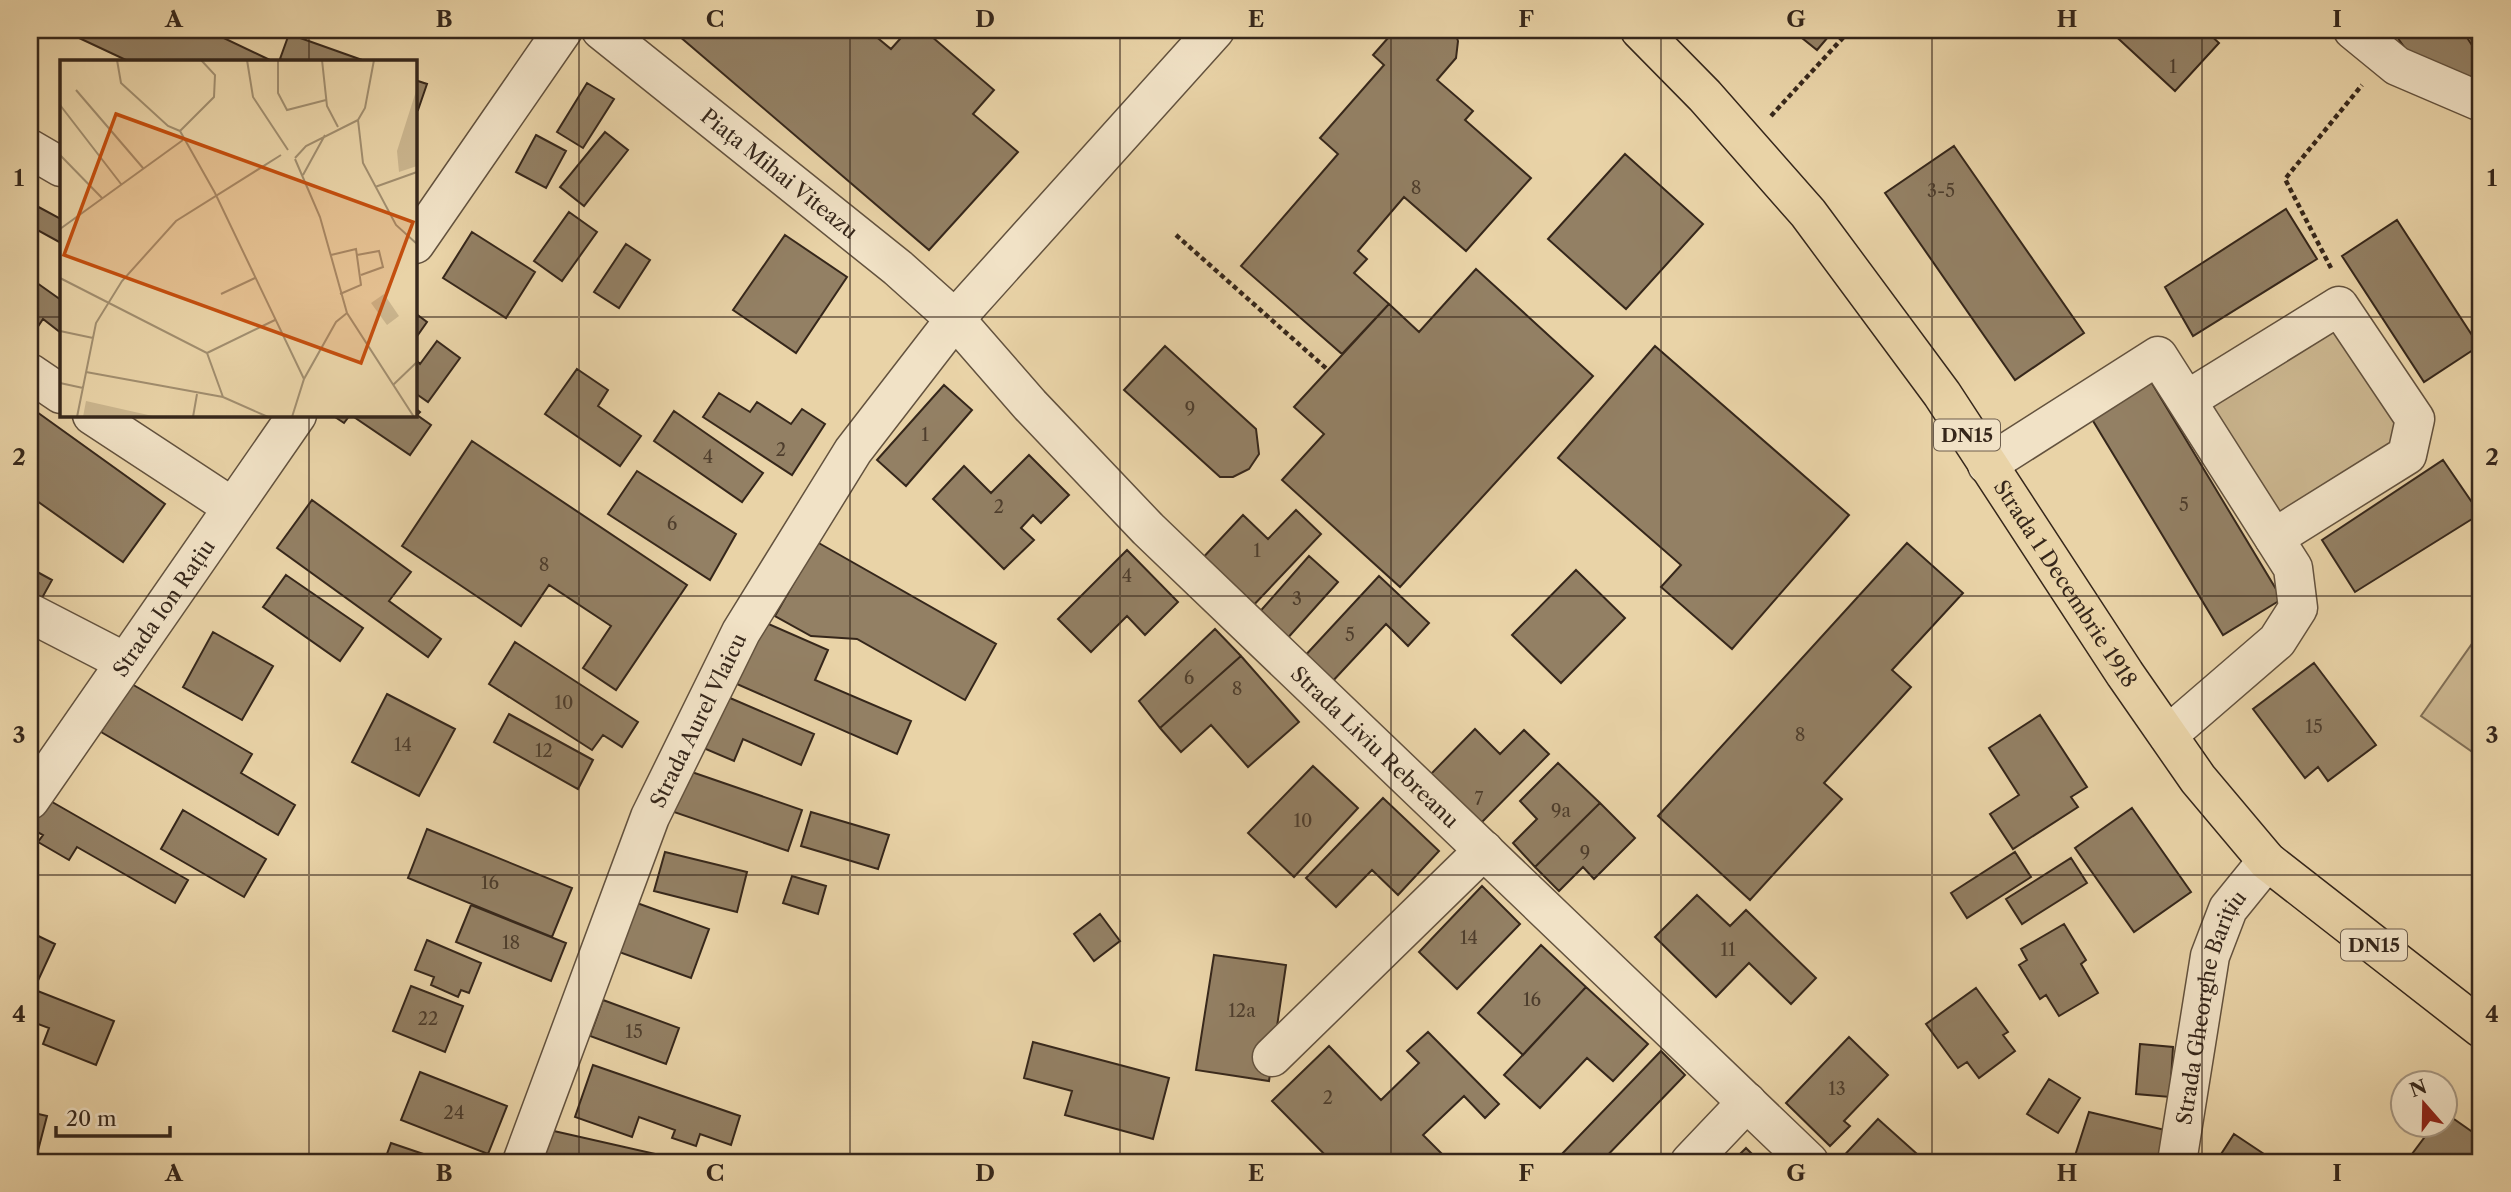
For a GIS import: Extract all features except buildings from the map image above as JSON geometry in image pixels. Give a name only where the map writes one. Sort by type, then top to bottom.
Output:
[{"type":"main road","name":"Strada 1 Decembrie 1918","points":[[1640,30],[1747,143],[1808,213],[1941,394],[2199,779],[2267,861],[2481,1028]]},
{"type":"street","points":[[416,243],[563,30]]},
{"type":"street","name":"Piața Mihai Viteazu","points":[[601,30],[898,268],[955,319]]},
{"type":"street","name":"Strada Aurel Vlaicu","points":[[522,1162],[650,817],[741,632],[853,451],[955,319],[1215,30]]},
{"type":"street","points":[[2353,30],[2397,66],[2481,102]]},
{"type":"street","points":[[30,149],[60,166]]},
{"type":"street","points":[[2187,400],[2339,306],[2415,419],[2407,455],[2274,538]]},
{"type":"street","name":"Strada Liviu Rebreanu","points":[[955,319],[1030,405],[1148,529],[1809,1162]]},
{"type":"street","points":[[1987,465],[2158,356],[2293,568],[2298,608],[2277,641],[2168,735]]},
{"type":"street","points":[[30,373],[60,393]]},
{"type":"street","points":[[94,416],[232,507]]},
{"type":"street","name":"Strada Ion Rațiu","points":[[30,800],[295,416]]},
{"type":"street","points":[[30,613],[125,662]]},
{"type":"street","points":[[1272,1057],[1484,850]]},
{"type":"street","name":"Strada Gheorghe Barițiu","points":[[2177,1162],[2210,956],[2228,909],[2267,861]]},
{"type":"street","points":[[1690,1162],[1747,1102]]},
{"type":"lane","points":[[2478,30],[2481,35]]},
{"type":"path","points":[[1747,143],[1850,30]]},
{"type":"path","points":[[2339,306],[2336,276],[2285,179],[2384,56]]},
{"type":"path","points":[[1175,235],[1328,370]]},
{"type":"shaded area","points":[[2334,321],[2408,438],[2277,520],[2204,402]]},
{"type":"shaded area","points":[[2481,631],[2481,758],[2421,716]]}]
